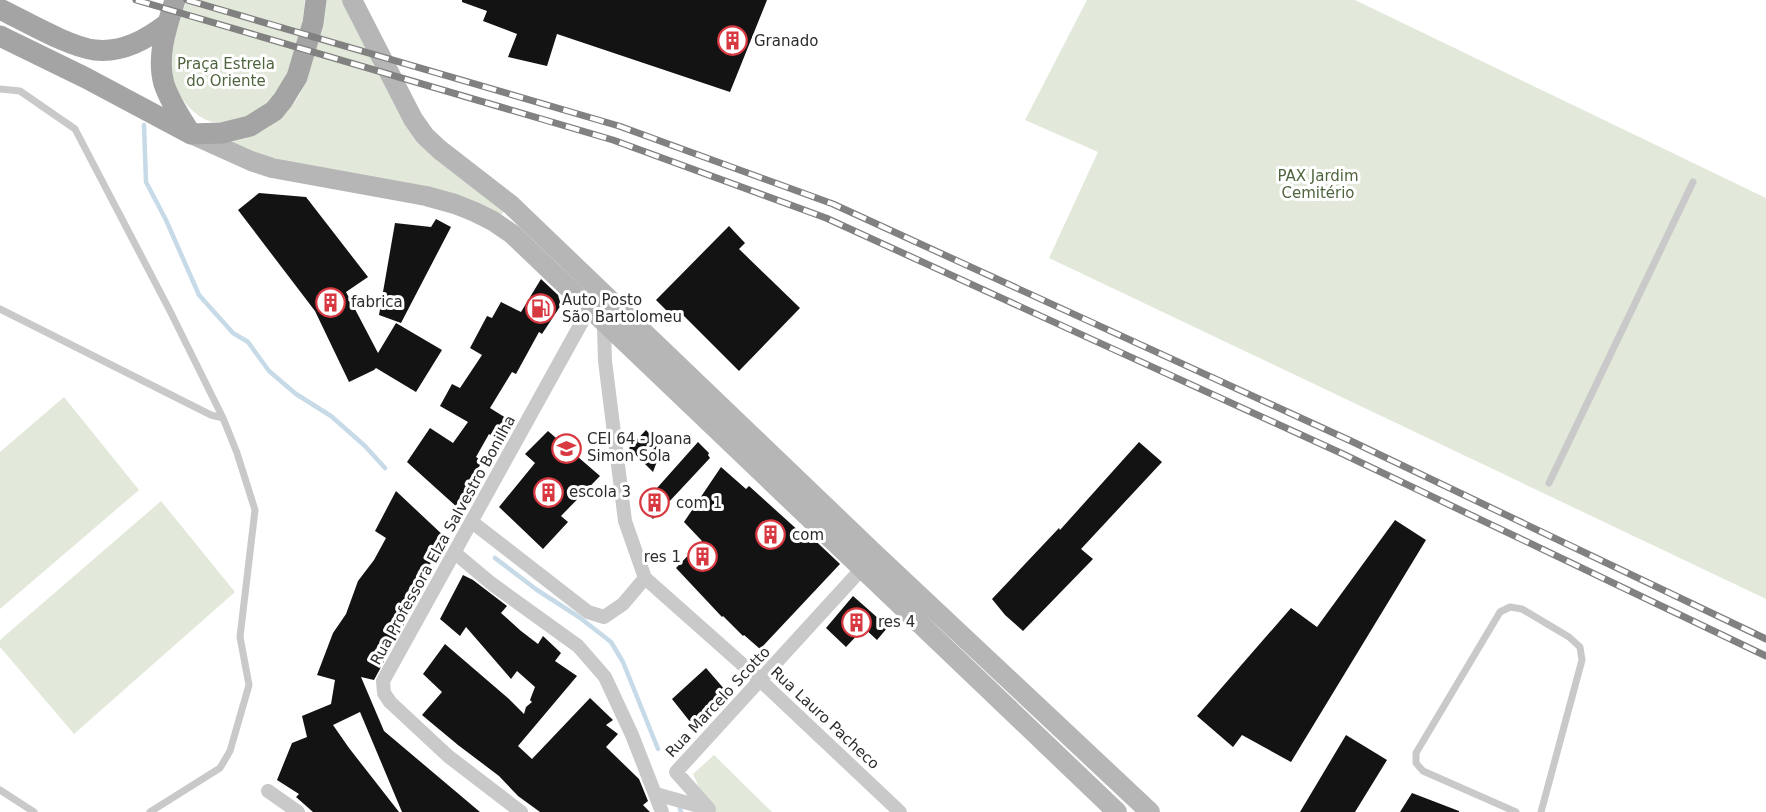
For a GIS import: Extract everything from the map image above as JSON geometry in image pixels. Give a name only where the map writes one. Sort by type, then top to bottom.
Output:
[{"type":"main road","points":[[175,0],[163,42],[162,76],[172,102],[191,134]]},
{"type":"main road","points":[[191,134],[236,131],[262,119],[278,105],[297,77],[313,23],[316,0]]},
{"type":"main road","points":[[352,0],[413,119],[425,136],[511,205],[599,307],[864,567],[1150,812]]},
{"type":"main road","points":[[0,9],[75,45],[95,50],[130,46],[154,34],[168,23]]},
{"type":"main road","points":[[0,36],[228,152],[272,168],[426,196],[455,204],[493,221],[512,234],[599,307],[1117,812]]},
{"type":"street","name":"Rua Professora Elza Salvestro Bonilha","points":[[521,812],[448,756],[390,702],[384,693],[383,681],[472,522],[599,307]]},
{"type":"street","points":[[472,522],[588,612],[604,617],[623,604],[645,578],[625,521],[599,307]]},
{"type":"street","points":[[455,553],[492,584],[578,646],[605,677],[632,735],[662,812]]},
{"type":"street","name":"Rua Marcelo Scotto","points":[[656,794],[709,809],[676,772],[864,567]]},
{"type":"street","name":"Rua Lauro Pacheco","points":[[645,578],[760,680],[900,812]]},
{"type":"street","points":[[268,791],[298,812]]},
{"type":"lane","points":[[0,89],[20,91],[75,129],[223,418],[255,510],[240,637],[249,685],[230,751],[220,768],[150,812]]},
{"type":"lane","points":[[1549,483],[1693,182]]},
{"type":"lane","points":[[0,309],[211,415],[223,418]]},
{"type":"lane","points":[[1516,812],[1423,771],[1416,763],[1416,753],[1500,612],[1510,607],[1522,609],[1580,646],[1582,660],[1541,812]]},
{"type":"lane","points":[[0,790],[34,812]]},
{"type":"green space","name":"Praça Estrela do Oriente","points":[[187,0],[305,0],[302,26],[291,65],[273,99],[262,109],[248,116],[221,123],[201,117],[184,102],[173,82],[169,53]]},
{"type":"green space","points":[[326,0],[342,0],[354,17],[406,122],[505,210],[500,216],[260,155],[229,143],[266,129],[296,101],[323,24]]},
{"type":"green space","name":"PAX Jardim Cemitério","points":[[1087,0],[1355,0],[1766,198],[1766,599],[1049,258],[1098,152],[1025,120]]},
{"type":"green space","points":[[64,397],[139,490],[0,609],[0,452]]},
{"type":"green space","points":[[161,501],[235,592],[74,734],[0,647],[0,640]]},
{"type":"green space","points":[[714,755],[772,812],[710,812],[693,774]]},
{"type":"building","points":[[462,0],[767,0],[730,92],[557,34],[547,66],[508,57],[517,34],[483,21],[487,11],[462,2]]},
{"type":"building","name":"fabrica","points":[[259,193],[306,197],[368,277],[346,292],[378,353],[396,323],[442,350],[416,392],[376,368],[349,382],[315,311],[238,210]]},
{"type":"building","name":"fabrica","points":[[436,219],[451,227],[401,323],[379,315],[395,223],[431,227]]},
{"type":"building","points":[[729,226],[745,243],[739,249],[800,308],[739,371],[680,312],[674,318],[656,300]]},
{"type":"building","points":[[541,279],[558,295],[561,305],[542,334],[539,332],[516,374],[512,372],[490,408],[506,418],[495,438],[489,434],[476,457],[482,461],[458,508],[407,462],[430,428],[453,443],[468,422],[440,406],[452,384],[460,388],[482,355],[470,348],[487,316],[492,318],[501,302],[521,312]]},
{"type":"building","points":[[646,430],[662,448],[653,472],[629,448]]},
{"type":"building","name":"escola 3","points":[[548,431],[600,476],[561,516],[568,522],[543,549],[499,507],[535,463],[525,454]]},
{"type":"building","points":[[698,442],[709,453],[710,458],[653,519],[641,506]]},
{"type":"building","points":[[1139,442],[1162,462],[1081,549],[1093,559],[1023,631],[992,599],[1059,528],[1060,530]]},
{"type":"building","points":[[721,467],[746,489],[749,486],[801,533],[804,530],[840,564],[760,649],[722,617],[676,568],[702,541],[684,522]]},
{"type":"building","points":[[396,491],[446,538],[429,566],[431,567],[414,606],[374,680],[361,677],[384,731],[480,812],[402,812],[360,712],[333,725],[399,812],[313,812],[296,797],[299,794],[277,780],[292,743],[307,737],[302,716],[331,704],[335,680],[317,675],[333,633],[346,614],[358,581],[374,560],[386,538],[375,531]]},
{"type":"building","points":[[1395,520],[1426,540],[1291,762],[1242,735],[1233,747],[1197,716],[1291,608],[1317,627]]},
{"type":"building","points":[[463,575],[507,606],[501,613],[538,644],[543,636],[561,653],[555,661],[577,676],[518,746],[532,759],[590,698],[613,720],[606,725],[618,734],[606,747],[639,779],[648,801],[643,805],[650,812],[540,812],[422,715],[442,692],[423,674],[445,644],[524,714],[526,707],[532,702],[530,700],[535,687],[517,671],[511,679],[466,627],[460,636],[440,619]]},
{"type":"building","name":"res 4","points":[[853,596],[888,627],[877,640],[864,628],[846,647],[826,628]]},
{"type":"building","points":[[706,668],[726,691],[691,723],[672,699]]},
{"type":"building","points":[[1346,735],[1387,760],[1355,812],[1300,812]]},
{"type":"building","points":[[1412,793],[1459,811],[1459,812],[1400,812]]},
{"type":"waterway","points":[[144,125],[146,182],[166,220],[199,295],[233,333],[248,342],[269,371],[296,394],[331,416],[365,446],[385,468]]},
{"type":"waterway","points":[[495,558],[611,642],[623,662],[658,749]]},
{"type":"railway","points":[[136,0],[613,140],[826,218],[1343,454],[1766,656]]},
{"type":"railway","points":[[187,0],[619,126],[833,204],[1351,441],[1766,639]]},
{"type":"place","name":"Granado","points":[[733,41]]},
{"type":"place","name":"fabrica","points":[[330,302]]},
{"type":"place","name":"Auto Posto São Bartolomeu","points":[[541,309]]},
{"type":"place","name":"CEI 64 - Joana Simon Sola","points":[[566,448]]},
{"type":"place","name":"escola 3","points":[[548,492]]},
{"type":"place","name":"com 1","points":[[655,503]]},
{"type":"place","name":"com","points":[[771,535]]},
{"type":"place","name":"res 1","points":[[702,557]]},
{"type":"place","name":"res 4","points":[[857,622]]}]
